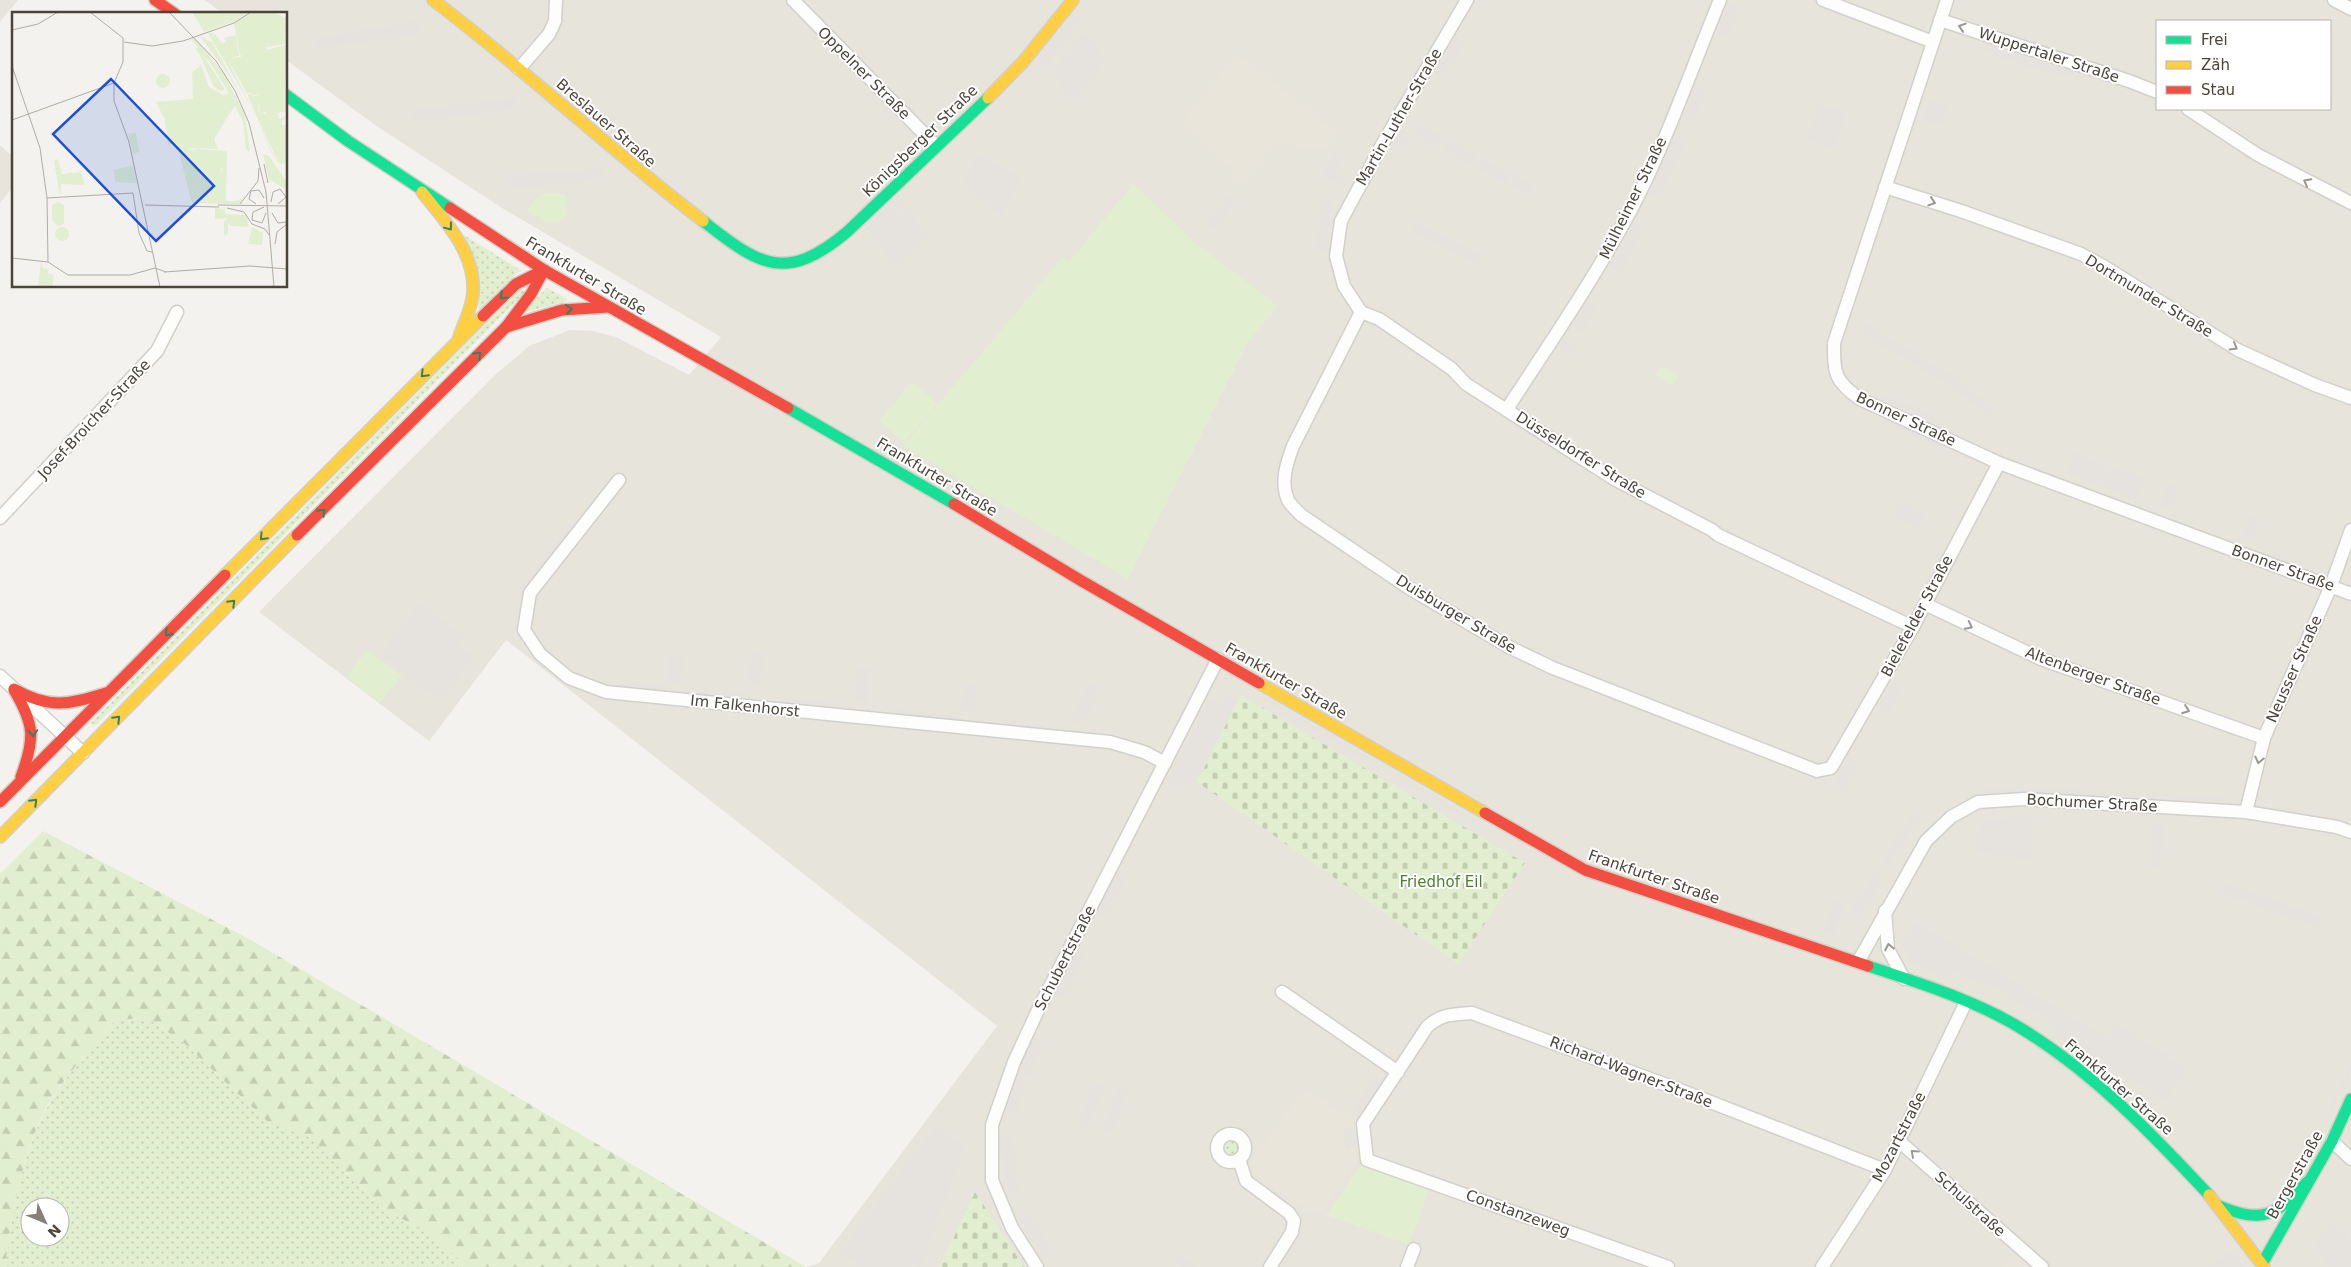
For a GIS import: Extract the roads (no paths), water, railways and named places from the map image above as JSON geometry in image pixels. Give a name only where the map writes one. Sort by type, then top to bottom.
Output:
[{"type":"main road","points":[[155,0],[172,12]]},
{"type":"main road","name":"Breslauer Straße","points":[[433,0],[520,69],[644,176],[714,229],[764,260]]},
{"type":"main road","name":"Königsberger Straße","points":[[764,260],[781,264],[799,262],[814,257],[829,247],[1023,62],[1073,0]]},
{"type":"main road","name":"Frankfurter Straße","points":[[288,96],[419,188],[544,270],[887,464],[1080,580],[1585,870],[1858,962],[1966,1002],[2021,1028],[2070,1061],[2147,1129],[2219,1206],[2263,1266]]},
{"type":"main road","points":[[419,188],[456,237],[472,274],[472,293],[458,340]]},
{"type":"main road","points":[[0,837],[418,414],[506,328],[531,294],[544,270]]},
{"type":"main road","points":[[0,802],[458,340],[516,284],[544,270]]},
{"type":"main road","points":[[506,328],[562,310],[608,307]]},
{"type":"main road","points":[[14,689],[29,698],[53,705],[81,702],[111,691]]},
{"type":"main road","points":[[14,689],[32,721],[34,731],[34,742],[20,782]]},
{"type":"main road","name":"Bergerstraße","points":[[2263,1266],[2307,1182],[2332,1140],[2351,1099]]},
{"type":"main road","points":[[2219,1206],[2252,1217],[2270,1213],[2285,1206],[2307,1182]]},
{"type":"street","points":[[520,69],[549,34],[555,21],[556,0]]},
{"type":"street","name":"Oppelner Straße","points":[[792,0],[936,146]]},
{"type":"street","name":"Martin-Luther-Straße","points":[[1338,237],[1341,221],[1362,180],[1466,0]]},
{"type":"street","name":"Mülheimer Straße","points":[[1507,409],[1580,298],[1632,208],[1668,127],[1720,0]]},
{"type":"street","points":[[1823,0],[1933,42]]},
{"type":"street","name":"Bonner Straße","points":[[1947,0],[1834,343],[1834,363],[1838,380],[1860,399],[1999,463],[2351,594]]},
{"type":"street","points":[[2334,0],[2351,9]]},
{"type":"street","name":"Wuppertaler Straße","points":[[1940,20],[2129,80],[2156,92]]},
{"type":"street","points":[[2190,110],[2258,155],[2351,203]]},
{"type":"street","name":"Dortmunder Straße","points":[[1886,187],[1961,211],[2081,254],[2238,350],[2315,385],[2351,398]]},
{"type":"street","name":"Düsseldorfer Straße","points":[[1338,237],[1336,256],[1344,286],[1361,312],[1378,320],[1452,369],[1466,384],[1614,479],[1712,530],[1718,536],[1815,582],[1840,591],[1913,627]]},
{"type":"street","name":"Josef-Broicher-Straße","points":[[0,518],[157,352],[177,312]]},
{"type":"street","name":"Duisburger Straße","points":[[1361,312],[1293,446],[1286,465],[1285,484],[1288,500],[1301,514],[1409,588],[1508,648],[1553,668],[1817,771],[1831,768]]},
{"type":"street","name":"Bielefelder Straße","points":[[1831,768],[1926,604],[1964,525],[1999,463]]},
{"type":"street","name":"Im Falkenhorst","points":[[619,480],[530,593],[524,630],[540,654],[569,678],[606,692],[1110,742],[1144,752],[1165,763]]},
{"type":"street","name":"Neusser Straße","points":[[2246,812],[2264,738],[2332,586],[2351,530]]},
{"type":"street","name":"Altenberger Straße","points":[[1926,604],[2041,659],[2264,738]]},
{"type":"street","name":"Schubertstraße","points":[[1037,1267],[1012,1228],[992,1180],[992,1125],[1014,1062],[1038,1010],[1218,659]]},
{"type":"street","points":[[0,676],[83,753]]},
{"type":"street","name":"Bochumer Straße","points":[[1858,962],[1885,910],[1926,841],[1951,817],[1978,802],[2024,799],[2246,812],[2337,827],[2351,832]]},
{"type":"street","points":[[1885,910],[1888,949],[1904,979]]},
{"type":"street","points":[[1282,992],[1398,1072]]},
{"type":"street","name":"Mozartstraße","points":[[1822,1267],[1885,1170],[1966,1002]]},
{"type":"street","name":"Richard-Wagner-Straße","points":[[1367,1160],[1363,1124],[1427,1027],[1435,1020],[1447,1014],[1472,1013],[1672,1086],[1885,1170]]},
{"type":"street","points":[[2332,1140],[2351,1159]]},
{"type":"street","name":"Schulstraße","points":[[1899,1141],[2042,1267]]},
{"type":"street","points":[[1239,1159],[1246,1181],[1289,1213],[1294,1221],[1292,1232],[1270,1267]]},
{"type":"street","name":"Constanzeweg","points":[[1367,1160],[1668,1267]]},
{"type":"street","points":[[1407,1267],[1414,1249]]},
{"type":"park label","name":"Friedhof Eil","points":[[1441,882]]}]
